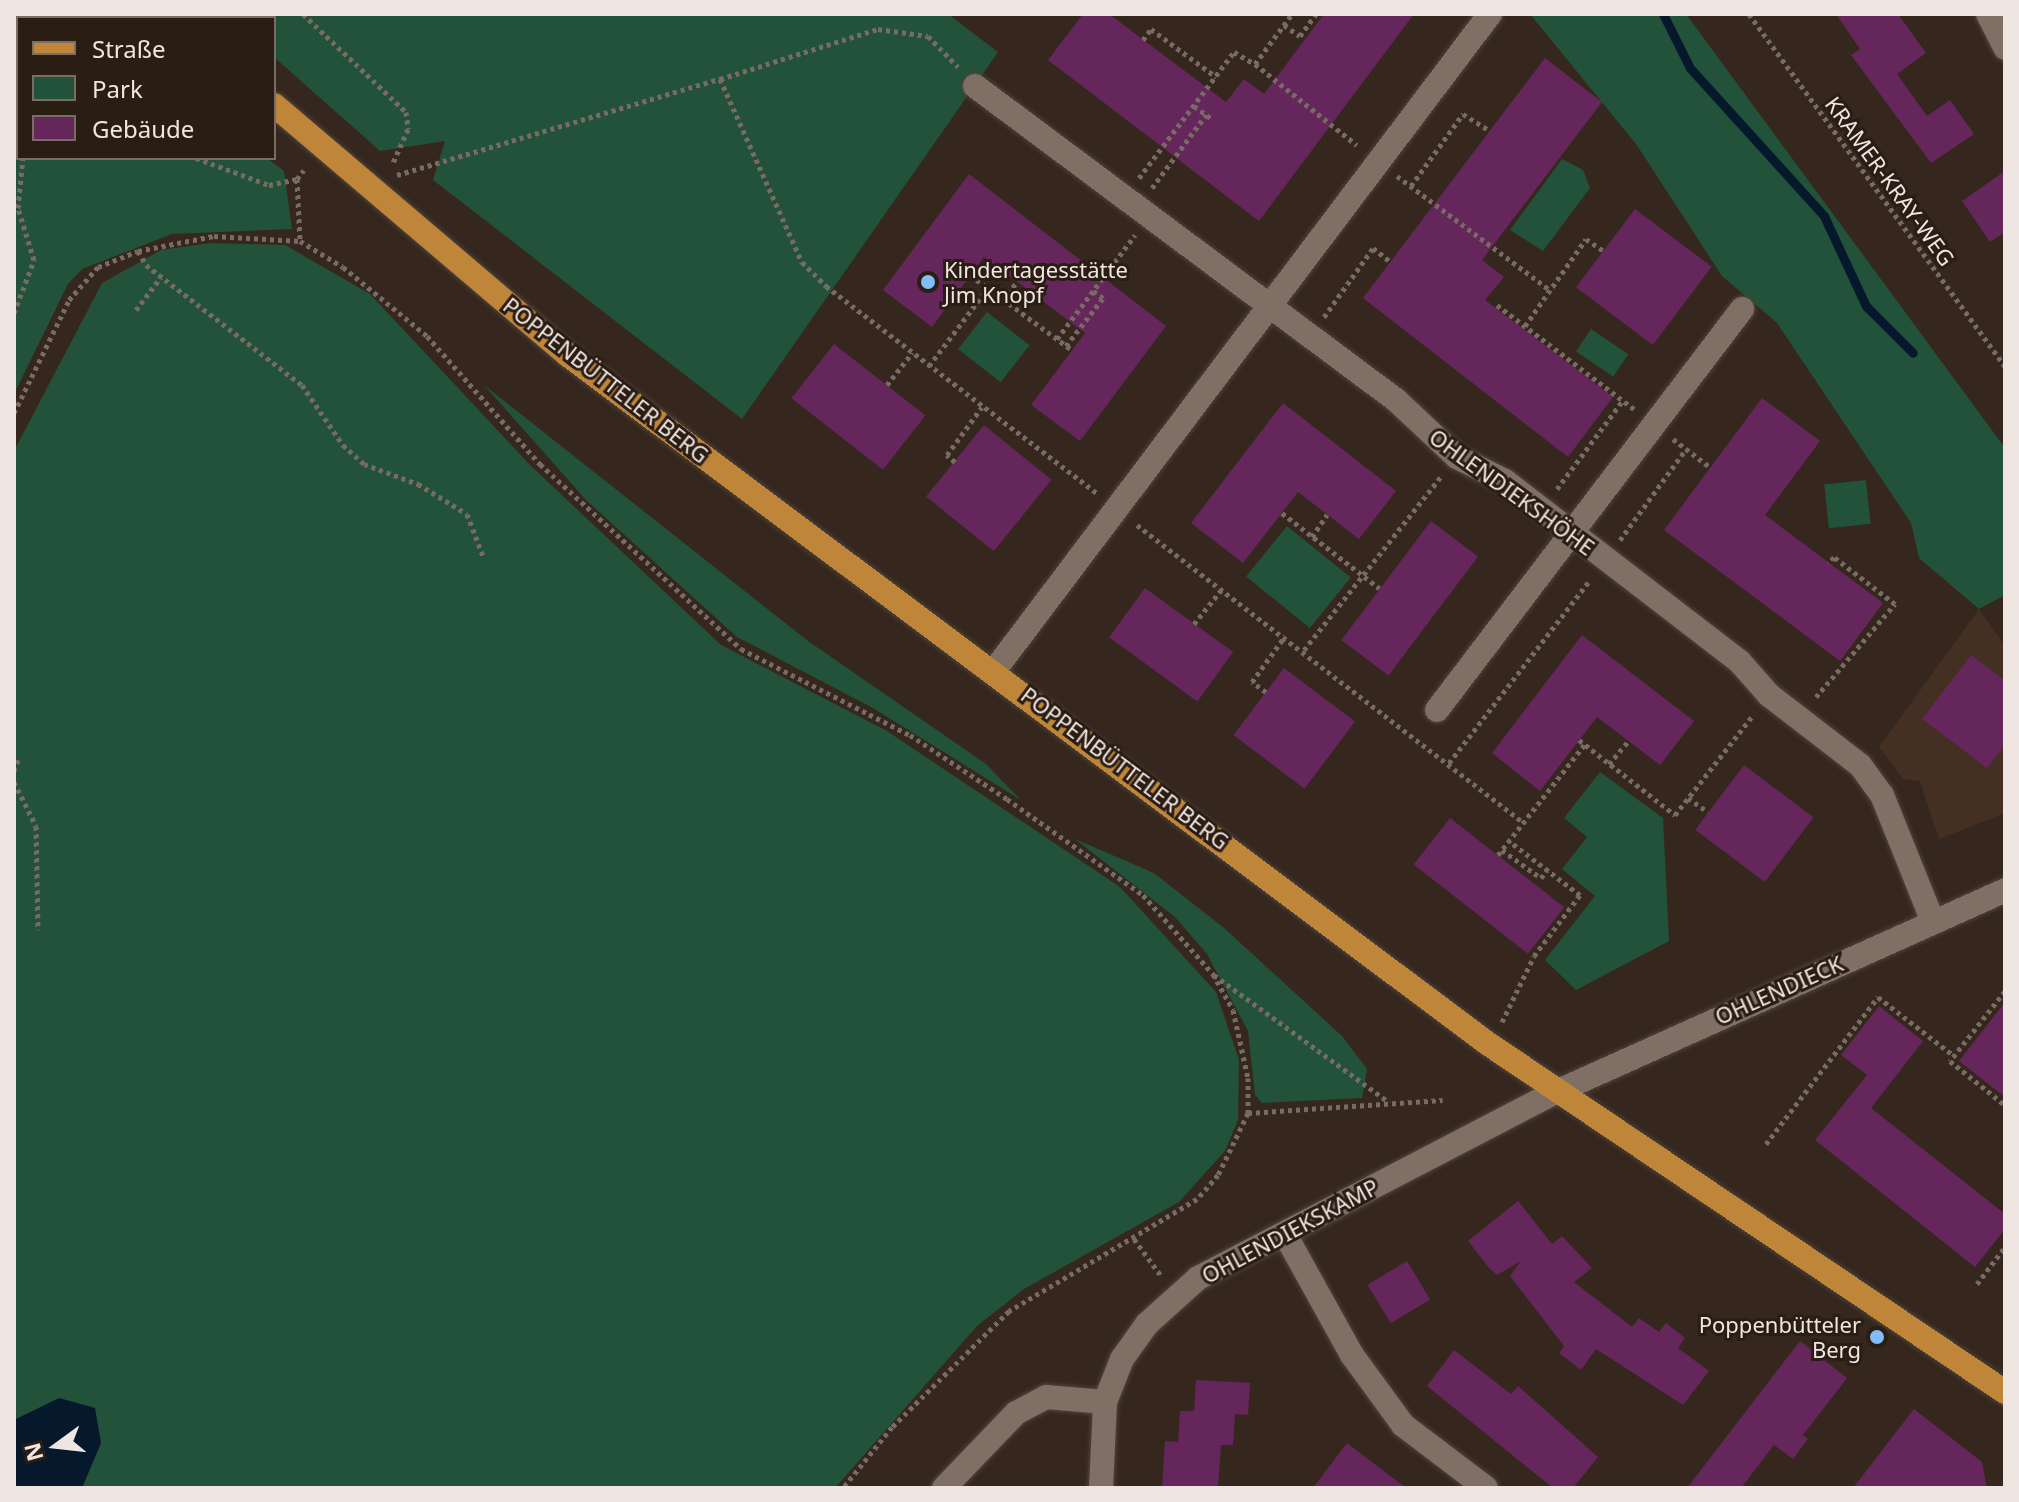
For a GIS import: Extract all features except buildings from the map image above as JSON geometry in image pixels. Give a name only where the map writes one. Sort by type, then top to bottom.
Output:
[{"type":"main road","name":"POPPENBÜTTELER BERG","points":[[276,107],[568,355],[1554,1093],[2005,1392]]},
{"type":"street","points":[[994,671],[1490,14]]},
{"type":"street","points":[[1988,14],[2005,48]]},
{"type":"street","name":"OHLENDIEKSHÖHE","points":[[975,86],[1396,400],[1457,457],[1505,481],[1739,661],[1769,695],[1860,765],[1882,795],[1933,922]]},
{"type":"street","points":[[1437,710],[1742,309]]},
{"type":"street","name":"OHLENDIECK","points":[[1554,1093],[2005,890]]},
{"type":"street","name":"OHLENDIEKSKAMP","points":[[1101,1488],[1105,1402],[1122,1359],[1176,1296],[1554,1093]]},
{"type":"street","points":[[1286,1236],[1352,1355],[1403,1425],[1486,1488]]},
{"type":"street","points":[[944,1488],[1016,1413],[1046,1397],[1105,1402]]},
{"type":"path","points":[[303,14],[406,112],[408,129],[392,165]]},
{"type":"path","points":[[1255,64],[1292,14]]},
{"type":"path","points":[[1284,25],[1300,36],[1316,14]]},
{"type":"path","name":"KRAMER-KRAY-WEG","points":[[1749,14],[2005,367]]},
{"type":"path","points":[[366,186],[878,29],[928,36],[975,86]]},
{"type":"path","points":[[1143,40],[1151,29],[1216,77]]},
{"type":"path","points":[[1057,339],[1093,291],[1194,106],[1234,52],[1255,64],[1550,290]]},
{"type":"path","points":[[720,79],[802,262],[912,353],[1304,650],[1523,822]]},
{"type":"path","points":[[1194,106],[1212,119]]},
{"type":"path","points":[[1411,186],[1463,114],[1490,131]]},
{"type":"path","points":[[1138,207],[1206,115]]},
{"type":"path","points":[[14,313],[34,260],[18,208],[23,160]]},
{"type":"path","points":[[201,160],[269,185],[297,179],[304,170]]},
{"type":"path","points":[[297,179],[300,241]]},
{"type":"path","points":[[14,413],[82,280],[138,251],[214,236],[300,241],[343,267],[427,336],[540,464],[741,649],[910,735],[1007,799],[1143,895],[1213,974],[1389,1102]]},
{"type":"path","points":[[1525,326],[1586,239],[1604,251]]},
{"type":"path","points":[[1309,336],[1373,248],[1391,262]]},
{"type":"path","points":[[138,251],[161,277],[302,385],[343,445],[364,464],[418,484],[467,514],[483,556]]},
{"type":"path","points":[[970,275],[1072,350]]},
{"type":"path","points":[[136,310],[161,277]]},
{"type":"path","points":[[1003,300],[1017,282]]},
{"type":"path","points":[[929,366],[988,288]]},
{"type":"path","points":[[1066,346],[1103,298],[1093,291]]},
{"type":"path","points":[[1497,305],[1711,468]]},
{"type":"path","points":[[887,385],[912,353]]},
{"type":"path","points":[[1541,511],[1623,400]]},
{"type":"path","points":[[955,462],[947,455],[982,407]]},
{"type":"path","points":[[1449,763],[1606,560],[1686,449]]},
{"type":"path","points":[[1304,650],[1457,457]]},
{"type":"path","points":[[1282,513],[1379,588]]},
{"type":"path","points":[[1312,537],[1327,515]]},
{"type":"path","points":[[1799,716],[1895,604],[1834,557],[1829,563]]},
{"type":"path","points":[[1194,624],[1222,589]]},
{"type":"path","points":[[1266,692],[1252,682],[1285,636]]},
{"type":"path","points":[[1547,870],[1541,878],[1500,852],[1582,742],[1675,815],[1769,695]]},
{"type":"path","points":[[1609,764],[1628,741]]},
{"type":"path","points":[[14,771],[18,760]]},
{"type":"path","points":[[14,782],[36,826],[38,930]]},
{"type":"path","points":[[1688,798],[1708,812]]},
{"type":"path","points":[[1487,1043],[1511,1010],[1534,956],[1580,895],[1509,841]]},
{"type":"path","points":[[843,1488],[892,1427],[1009,1311],[1134,1239],[1204,1191],[1248,1113],[1245,1053],[1213,974]]},
{"type":"path","points":[[2005,991],[1950,1061],[2005,1105]]},
{"type":"path","points":[[1766,1144],[1878,997],[1954,1056]]},
{"type":"path","points":[[1248,1113],[1443,1100]]},
{"type":"path","points":[[1134,1239],[1176,1296]]},
{"type":"path","points":[[1977,1284],[2005,1247]]},
{"type":"shaded area","points":[[1979,609],[2005,646],[2005,813],[1939,839],[1920,781],[1903,779],[1879,747]]},
{"type":"green space","points":[[14,14],[59,16],[16,16],[16,160],[270,160],[284,171],[292,229],[172,234],[82,269],[68,284],[14,394]]},
{"type":"green space","points":[[225,14],[948,14],[998,52],[742,419],[433,180],[445,141],[380,151],[276,59],[276,16]]},
{"type":"green space","points":[[1530,14],[1686,14],[2005,448],[2005,595],[1979,609],[1919,558],[1911,523],[1777,323],[1722,276],[1636,144]]},
{"type":"green space","points":[[1562,159],[1583,170],[1590,188],[1543,251],[1510,230]]},
{"type":"green space","points":[[210,243],[285,245],[370,294],[531,466],[721,645],[887,731],[1120,887],[1216,992],[1239,1060],[1238,1120],[1225,1151],[1179,1202],[1024,1289],[977,1326],[835,1488],[14,1488],[14,451],[102,283],[161,250]]},
{"type":"green space","points":[[987,312],[1030,345],[1001,382],[958,349]]},
{"type":"green space","points":[[1591,329],[1628,354],[1613,377],[1576,351]]},
{"type":"green space","points":[[484,385],[808,641],[986,764],[1021,800],[873,708],[737,637],[586,500]]},
{"type":"green space","points":[[1866,480],[1871,524],[1829,528],[1824,484]]},
{"type":"green space","points":[[1287,526],[1351,578],[1310,628],[1246,577]]},
{"type":"green space","points":[[1600,772],[1663,818],[1669,941],[1576,990],[1545,960],[1595,896],[1562,869],[1587,837],[1564,818]]},
{"type":"green space","points":[[1075,839],[1154,873],[1224,928],[1342,1036],[1367,1069],[1362,1098],[1262,1103],[1255,1095],[1248,1031],[1207,954],[1175,917]]},
{"type":"water","points":[[59,1398],[95,1408],[101,1443],[82,1488],[14,1488],[16,1419]]},
{"type":"waterway","points":[[1663,14],[1690,68],[1824,216],[1866,306],[1913,353]]},
{"type":"place","name":"Kindertagesstätte Jim Knopf","points":[[928,282]]},
{"type":"place","name":"Poppenbütteler Berg","points":[[1877,1337]]}]
